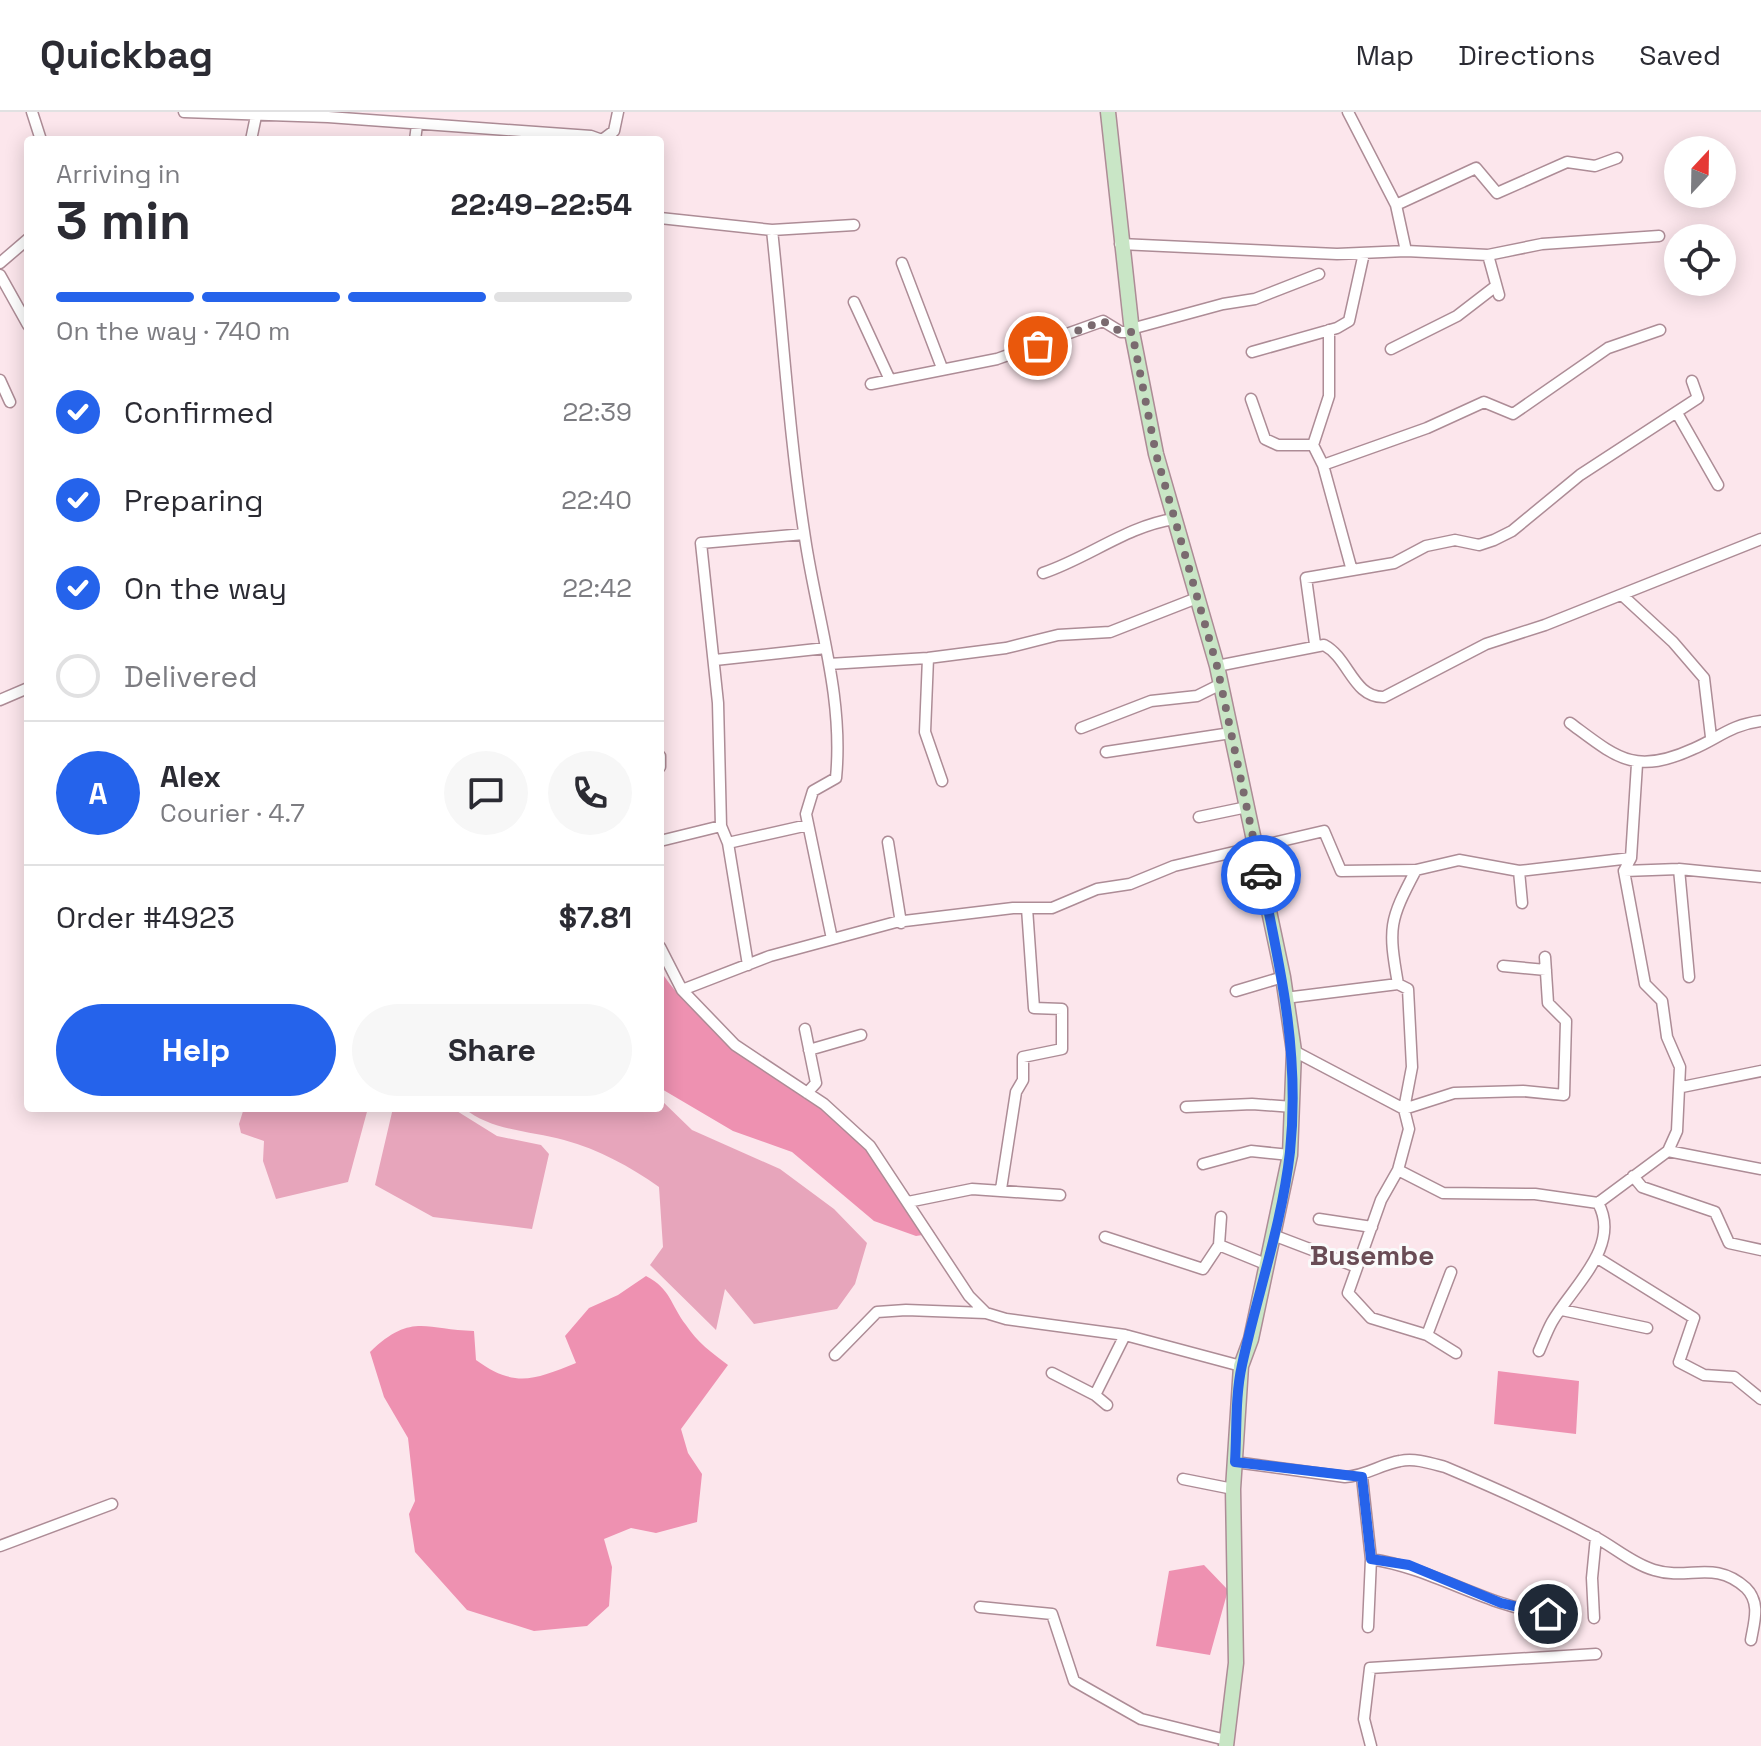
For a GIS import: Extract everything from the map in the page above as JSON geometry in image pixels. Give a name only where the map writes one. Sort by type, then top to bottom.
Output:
[{"type":"street","points":[[32,112],[40,136]]},
{"type":"street","points":[[184,112],[328,117],[591,136]]},
{"type":"street","points":[[607,136],[614,131],[618,112]]},
{"type":"street","points":[[980,1607],[1052,1614],[1074,1681],[1141,1719],[1226,1743],[1236,1663],[1233,1489],[1241,1366],[1268,1265],[1290,1155],[1294,1051],[1283,977],[1217,666],[1156,454],[1132,330],[1120,244],[1108,112]]},
{"type":"street","points":[[1348,112],[1396,205],[1406,251]]},
{"type":"street","points":[[252,136],[256,116]]},
{"type":"street","points":[[416,136],[417,125]]},
{"type":"street","points":[[1396,205],[1476,168],[1497,193],[1567,162],[1595,166],[1617,158]]},
{"type":"street","points":[[664,218],[772,230],[854,225]]},
{"type":"street","points":[[772,230],[804,534],[838,718],[836,778],[826,787],[813,791],[806,814],[832,939]]},
{"type":"street","points":[[1120,244],[1488,255],[1542,244],[1659,236]]},
{"type":"street","points":[[0,263],[24,242]]},
{"type":"street","points":[[1252,352],[1329,330],[1349,321],[1364,253]]},
{"type":"street","points":[[1391,349],[1457,316],[1497,291],[1488,255]]},
{"type":"street","points":[[902,263],[942,368]]},
{"type":"street","points":[[871,384],[997,359],[1103,321],[1121,332],[1223,304],[1238,304],[1319,274]]},
{"type":"street","points":[[0,275],[24,318]]},
{"type":"street","points":[[854,302],[890,380]]},
{"type":"street","points":[[1329,330],[1329,396],[1313,445],[1323,465],[1351,567]]},
{"type":"street","points":[[1323,465],[1427,428],[1484,402],[1513,414],[1608,348],[1660,330]]},
{"type":"street","points":[[0,380],[10,402]]},
{"type":"street","points":[[1315,644],[1306,578],[1351,567],[1394,563],[1426,546],[1455,540],[1479,545],[1512,531],[1580,475],[1698,398],[1692,381]]},
{"type":"street","points":[[1251,399],[1265,439],[1278,445],[1313,445]]},
{"type":"street","points":[[1677,413],[1718,485]]},
{"type":"street","points":[[1043,573],[1068,565],[1147,523],[1174,519]]},
{"type":"street","points":[[748,965],[728,843],[721,826],[715,660],[701,543],[804,534]]},
{"type":"street","points":[[1217,666],[1315,644],[1330,649],[1367,694],[1384,697],[1486,644],[1622,595],[1761,539]]},
{"type":"street","points":[[1622,595],[1673,642],[1704,678],[1711,737]]},
{"type":"street","points":[[829,664],[928,658],[1006,648],[1058,635],[1110,632],[1197,598]]},
{"type":"street","points":[[715,660],[826,648]]},
{"type":"street","points":[[928,658],[925,732],[942,781]]},
{"type":"street","points":[[1081,728],[1151,701],[1197,696],[1221,684]]},
{"type":"street","points":[[0,700],[24,690]]},
{"type":"street","points":[[1570,723],[1612,754],[1637,764],[1693,749],[1738,724],[1761,721]]},
{"type":"street","points":[[1106,752],[1231,733]]},
{"type":"street","points":[[1398,1170],[1443,1193],[1535,1194],[1598,1203],[1668,1151],[1677,1131],[1682,1087],[1680,1067],[1667,1037],[1662,1001],[1645,984],[1624,871],[1631,858],[1637,764]]},
{"type":"street","points":[[1199,817],[1247,807]]},
{"type":"street","points":[[728,843],[808,825]]},
{"type":"street","points":[[664,840],[721,826]]},
{"type":"street","points":[[682,990],[748,965],[832,939],[901,923],[1027,908],[1052,908],[1097,889],[1130,884],[1174,866],[1324,831],[1341,871],[1416,870],[1459,860],[1519,871],[1631,858]]},
{"type":"street","points":[[888,842],[901,923]]},
{"type":"street","points":[[1624,871],[1679,869],[1761,877]]},
{"type":"street","points":[[1679,869],[1689,977]]},
{"type":"street","points":[[1398,984],[1390,935],[1391,922],[1416,870]]},
{"type":"street","points":[[1519,871],[1522,903]]},
{"type":"street","points":[[1001,1189],[1016,1092],[1023,1080],[1023,1057],[1062,1049],[1062,1009],[1034,1008],[1027,908]]},
{"type":"street","points":[[664,955],[682,990],[735,1045],[807,1093],[870,1146],[969,1296],[986,1313]]},
{"type":"street","points":[[1294,1051],[1404,1109],[1454,1093],[1523,1091],[1564,1095],[1566,1021],[1548,1003],[1545,957]]},
{"type":"street","points":[[1503,966],[1546,970]]},
{"type":"street","points":[[1236,991],[1283,977]]},
{"type":"street","points":[[1285,998],[1398,984],[1408,989],[1412,1067],[1404,1109],[1409,1129],[1398,1170],[1372,1227],[1348,1293],[1371,1318],[1427,1335],[1456,1353]]},
{"type":"street","points":[[805,1029],[816,1083],[807,1093]]},
{"type":"street","points":[[809,1050],[861,1035]]},
{"type":"street","points":[[1682,1087],[1761,1071]]},
{"type":"street","points":[[1186,1107],[1252,1104],[1293,1107]]},
{"type":"street","points":[[1203,1164],[1251,1151],[1290,1155]]},
{"type":"street","points":[[1668,1151],[1761,1169]]},
{"type":"street","points":[[1633,1176],[1642,1187],[1715,1212],[1729,1243],[1761,1250]]},
{"type":"street","points":[[908,1202],[972,1189],[1060,1195]]},
{"type":"street","points":[[1539,1351],[1596,1257],[1604,1238],[1605,1217],[1598,1203]]},
{"type":"street","points":[[1105,1237],[1203,1269],[1219,1245],[1221,1217]]},
{"type":"street","points":[[1319,1219],[1372,1227]]},
{"type":"street","points":[[1273,1235],[1357,1267]]},
{"type":"street","points":[[1219,1245],[1268,1265]]},
{"type":"street","points":[[1596,1257],[1694,1318],[1679,1362],[1704,1375],[1734,1377],[1761,1399]]},
{"type":"street","points":[[1427,1335],[1451,1272]]},
{"type":"street","points":[[835,1355],[877,1312],[906,1310],[986,1313],[1125,1335],[1241,1366]]},
{"type":"street","points":[[1562,1310],[1647,1328]]},
{"type":"street","points":[[1095,1395],[1125,1335]]},
{"type":"street","points":[[1052,1373],[1095,1395],[1107,1405]]},
{"type":"street","points":[[1235,1462],[1362,1477],[1399,1461],[1418,1460],[1445,1467],[1596,1537],[1654,1570],[1727,1574],[1749,1591],[1759,1608],[1751,1640]]},
{"type":"street","points":[[1362,1477],[1371,1559],[1368,1627]]},
{"type":"street","points":[[1183,1479],[1233,1489]]},
{"type":"street","points":[[0,1546],[112,1504]]},
{"type":"street","points":[[1594,1618],[1592,1578],[1596,1537]]},
{"type":"street","points":[[1371,1559],[1409,1565],[1501,1603],[1548,1614]]},
{"type":"street","points":[[1371,1746],[1364,1719],[1370,1668],[1596,1654]]},
{"type":"shaded area","points":[[664,975],[697,1014],[719,1033],[849,1127],[889,1172],[935,1233],[916,1236],[874,1221],[792,1152],[733,1131],[664,1090]]},
{"type":"shaded area","points":[[664,1103],[692,1130],[780,1169],[834,1209],[867,1243],[855,1284],[837,1309],[754,1324],[725,1289],[716,1330],[650,1265],[663,1247],[659,1187],[590,1149],[499,1126],[470,1112],[664,1112]]},
{"type":"shaded area","points":[[243,1112],[367,1112],[348,1182],[276,1199],[263,1161],[264,1141],[241,1133],[239,1124]]},
{"type":"shaded area","points":[[392,1112],[458,1112],[497,1136],[541,1145],[549,1154],[532,1229],[433,1217],[375,1185]]},
{"type":"shaded area","points":[[646,1276],[665,1292],[695,1337],[728,1365],[681,1429],[688,1453],[702,1474],[697,1522],[656,1533],[631,1528],[604,1539],[612,1567],[609,1606],[587,1626],[534,1631],[467,1610],[415,1552],[409,1514],[415,1501],[408,1438],[384,1397],[370,1352],[397,1332],[408,1328],[419,1326],[474,1331],[476,1360],[489,1369],[513,1378],[548,1374],[576,1363],[565,1336],[589,1308],[618,1295]]},
{"type":"shaded area","points":[[1498,1371],[1579,1381],[1576,1434],[1494,1424]]},
{"type":"shaded area","points":[[1204,1565],[1228,1590],[1210,1655],[1156,1646],[1169,1571]]},
{"type":"way so far","points":[[1038,346],[1103,321],[1121,332],[1132,332],[1156,454],[1217,666],[1261,875]]},
{"type":"district","name":"Busembe","points":[[1372,1255]]},
{"type":"route","points":[[1261,875],[1283,977],[1294,1051],[1293,1107],[1290,1155],[1268,1265],[1251,1339],[1241,1366],[1235,1462],[1362,1477],[1371,1559],[1409,1565],[1501,1603],[1548,1614]]}]
